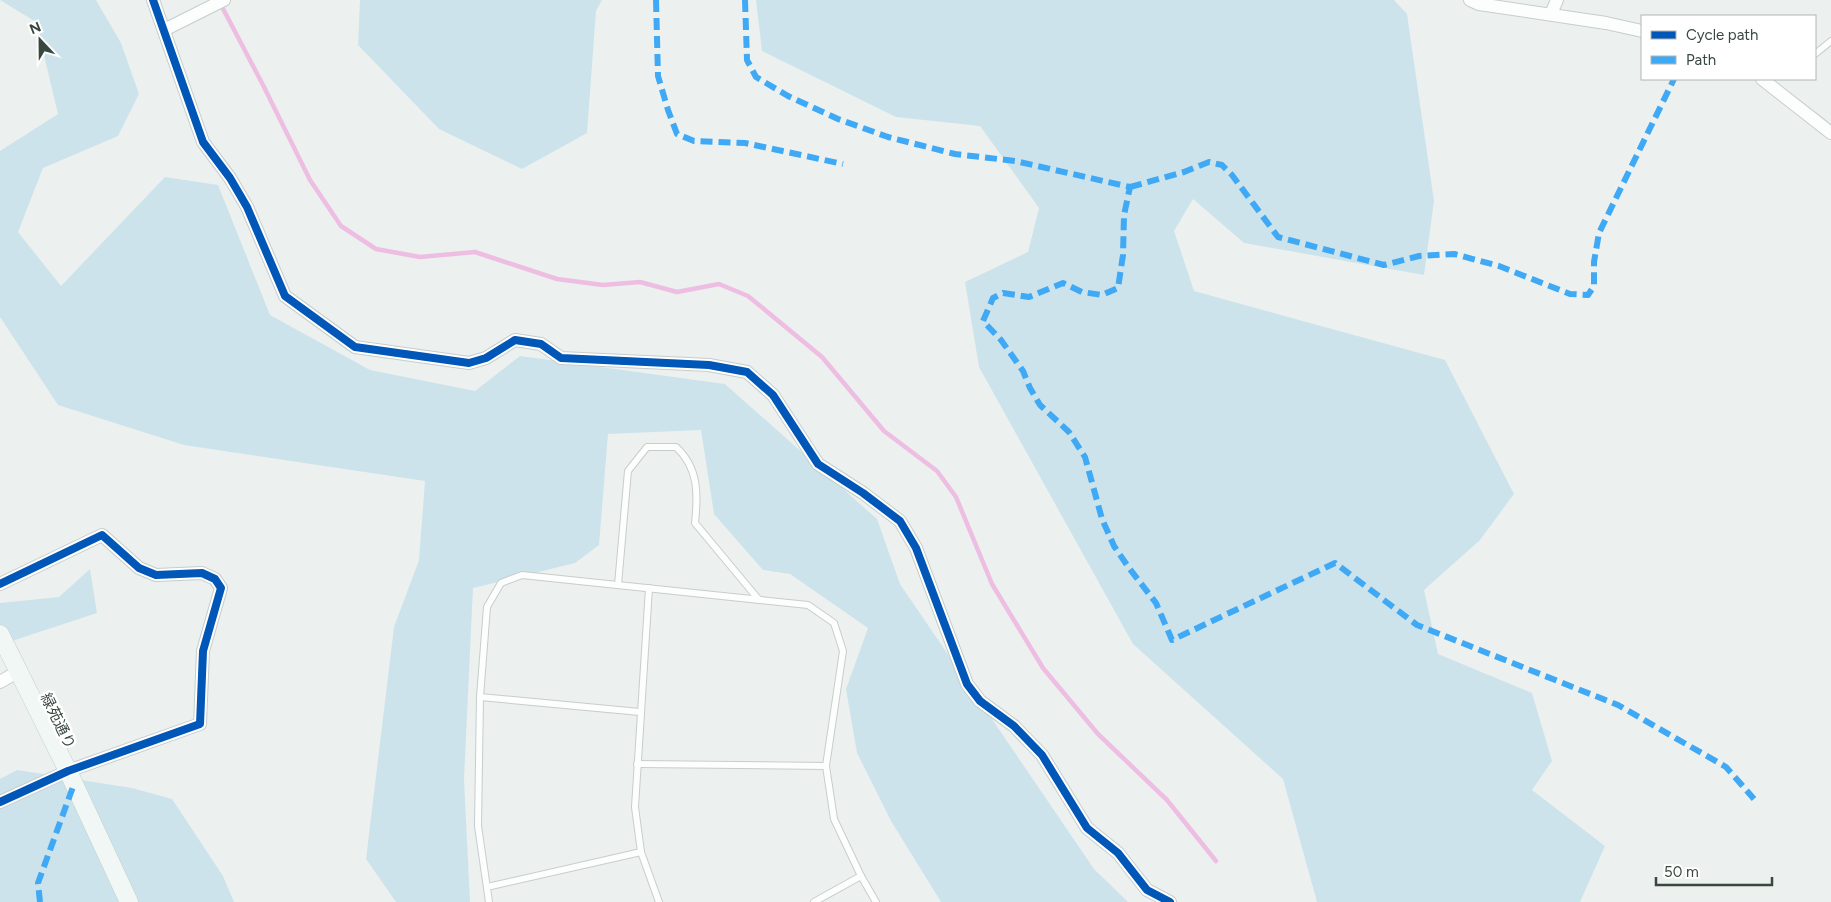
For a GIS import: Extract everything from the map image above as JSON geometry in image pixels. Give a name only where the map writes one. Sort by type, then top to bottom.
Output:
[{"type":"street","points":[[153,0],[203,142],[230,178],[248,207],[285,296],[355,347],[469,363],[486,358],[515,340],[541,344],[561,358],[709,364],[747,372],[773,395],[818,464],[863,493],[900,521],[916,548],[968,684],[980,702],[1014,726],[1042,755],[1087,828],[1118,852],[1147,890],[1170,902]]},
{"type":"street","points":[[164,30],[224,0]]},
{"type":"street","points":[[1470,0],[1479,4],[1606,22],[1641,31]]},
{"type":"street","points":[[1551,14],[1557,0]]},
{"type":"street","points":[[1763,80],[1831,133]]},
{"type":"street","points":[[0,584],[102,535],[140,568],[156,575],[202,573],[215,579],[221,588],[203,651],[200,724],[68,771],[0,802]]},
{"type":"street","name":"緑苑通り","points":[[0,634],[68,771],[129,902]]},
{"type":"street","points":[[0,682],[19,671]]},
{"type":"lane","points":[[1816,53],[1831,41]]},
{"type":"lane","points":[[618,585],[628,472],[647,447],[676,447],[685,456],[692,470],[697,499],[695,524],[759,600]]},
{"type":"lane","points":[[489,902],[478,826],[480,697],[487,607],[501,583],[522,575],[808,605],[834,623],[843,651],[826,766],[834,819],[861,876],[876,902]]},
{"type":"lane","points":[[649,588],[635,807],[641,852],[659,902]]},
{"type":"lane","points":[[480,697],[640,712]]},
{"type":"lane","points":[[637,764],[826,766]]},
{"type":"lane","points":[[486,887],[641,852]]},
{"type":"lane","points":[[814,902],[861,876]]},
{"type":"shaded area","points":[[0,0],[96,0],[121,43],[139,94],[118,136],[43,168],[18,232],[61,286],[165,177],[218,185],[270,315],[370,370],[475,391],[520,356],[725,384],[877,519],[900,584],[1094,869],[1128,902],[941,902],[891,821],[857,753],[846,689],[868,628],[790,574],[763,570],[714,514],[701,430],[608,434],[599,545],[575,563],[473,588],[464,779],[470,902],[396,902],[366,859],[394,627],[419,560],[425,481],[184,445],[58,405],[0,317],[0,151],[58,114],[36,22]]},
{"type":"shaded area","points":[[360,0],[602,0],[596,11],[587,133],[522,169],[439,129],[358,45]]},
{"type":"shaded area","points":[[756,0],[1394,0],[1407,14],[1434,201],[1424,275],[1244,243],[1193,199],[1174,231],[1194,291],[1445,360],[1514,494],[1480,540],[1424,590],[1438,654],[1532,693],[1552,761],[1532,790],[1605,846],[1580,902],[1317,902],[1283,779],[1133,644],[979,367],[965,282],[1028,252],[1039,208],[980,126],[896,117],[762,51]]},
{"type":"shaded area","points":[[90,569],[97,613],[0,645],[0,603],[59,597]]},
{"type":"shaded area","points":[[17,770],[132,788],[172,799],[223,876],[234,902],[0,902],[0,779]]},
{"type":"waterway","points":[[220,3],[310,180],[341,226],[376,249],[420,257],[475,252],[557,279],[603,285],[640,282],[677,292],[719,284],[748,296],[822,357],[884,431],[937,471],[956,497],[992,584],[1043,668],[1098,734],[1167,800],[1216,861]]},
{"type":"marked path","points":[[656,0],[658,76],[677,134],[694,141],[745,143],[843,164]]},
{"type":"marked path","points":[[745,0],[747,60],[756,77],[788,96],[838,119],[888,137],[955,154],[1015,161],[1130,187],[1124,215],[1123,255],[1118,288],[1102,295],[1082,292],[1063,283],[1029,297],[1003,293],[993,298],[983,321],[1001,340],[1023,371],[1040,405],[1069,432],[1085,457],[1102,519],[1114,546],[1156,603],[1172,640],[1335,563],[1417,625],[1618,705],[1726,767],[1754,799]]},
{"type":"marked path","points":[[1130,187],[1184,172],[1209,162],[1222,165],[1232,175],[1278,237],[1384,265],[1419,256],[1454,254],[1499,266],[1570,294],[1588,295],[1594,286],[1594,262],[1599,233],[1674,80]]},
{"type":"marked path","points":[[40,902],[38,883],[74,784]]},
{"type":"cycle path","points":[[153,0],[203,142],[230,178],[247,207],[285,296],[355,347],[469,363],[486,358],[515,340],[541,344],[561,358],[709,365],[747,372],[773,395],[818,464],[863,493],[900,521],[916,548],[967,684],[980,701],[1014,726],[1042,755],[1087,828],[1118,853],[1147,890],[1170,902]]},
{"type":"cycle path","points":[[0,584],[102,535],[139,568],[156,575],[202,573],[215,579],[221,588],[203,651],[200,724],[68,771],[0,802]]}]
